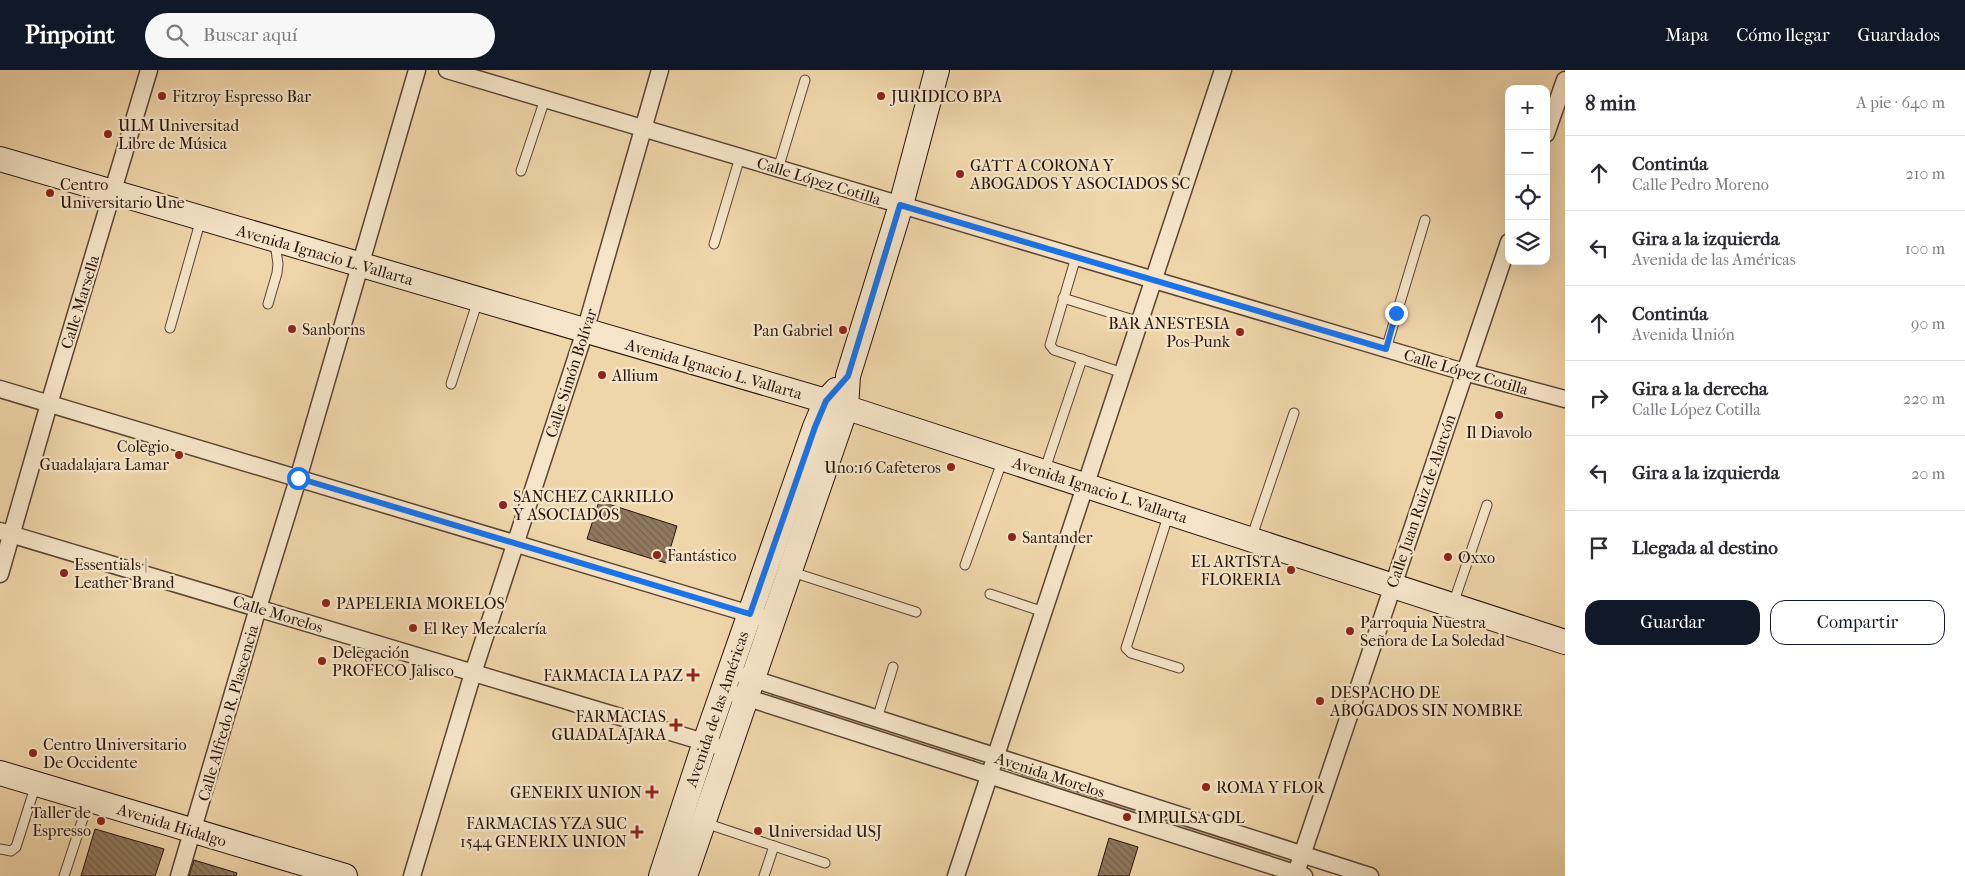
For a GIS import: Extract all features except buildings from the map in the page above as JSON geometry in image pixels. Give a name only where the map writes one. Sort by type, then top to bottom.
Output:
[{"type":"main road","points":[[836,405],[848,376],[900,205],[937,70]]},
{"type":"main road","name":"Avenida Ignacio L. Vallarta","points":[[0,159],[836,405],[1565,642]]},
{"type":"main road","name":"Avenida de las Américas","points":[[661,876],[705,742],[772,621],[789,571],[836,405]]},
{"type":"main road","name":"Avenida de las Américas","points":[[684,876],[728,749],[750,614],[836,405]]},
{"type":"main road","name":"Avenida Hidalgo","points":[[0,773],[345,876]]},
{"type":"street","name":"Calle Marsella","points":[[0,574],[6,532],[49,404],[149,70]]},
{"type":"street","name":"Calle Alfredo R. Plascencia","points":[[179,876],[417,70]]},
{"type":"street","name":"Calle López Cotilla","points":[[448,70],[1464,372],[1565,399]]},
{"type":"street","name":"Calle Simón Bolívar","points":[[412,876],[474,673],[585,331],[660,70]]},
{"type":"street","points":[[956,876],[1223,70]]},
{"type":"street","points":[[1547,130],[1565,80]]},
{"type":"street","name":"Calle Juan Ruiz de Alarcón","points":[[1299,875],[1302,855],[1505,254]]},
{"type":"street","points":[[0,389],[772,621]]},
{"type":"street","name":"Calle Morelos","points":[[6,532],[728,749]]},
{"type":"street","name":"Avenida Morelos","points":[[737,685],[877,719],[1370,876]]},
{"type":"street","name":"Avenida Morelos","points":[[737,685],[990,774],[1299,875]]},
{"type":"lane","points":[[778,169],[805,80]]},
{"type":"lane","points":[[521,171],[545,99]]},
{"type":"lane","points":[[714,244],[740,157]]},
{"type":"lane","points":[[170,328],[202,218]]},
{"type":"lane","points":[[1386,349],[1426,220]]},
{"type":"lane","points":[[268,304],[278,264],[275,240]]},
{"type":"lane","points":[[1076,257],[1050,345],[1054,350],[1123,373]]},
{"type":"lane","points":[[1063,298],[1140,322]]},
{"type":"lane","points":[[452,384],[478,299]]},
{"type":"lane","points":[[1044,472],[1082,360]]},
{"type":"lane","points":[[1251,540],[1294,412]]},
{"type":"lane","points":[[965,565],[1003,459]]},
{"type":"lane","points":[[1453,605],[1487,505]]},
{"type":"lane","points":[[1169,513],[1126,648],[1131,653],[1179,668]]},
{"type":"lane","points":[[789,571],[916,612]]},
{"type":"lane","points":[[990,594],[1044,612]]},
{"type":"lane","points":[[877,719],[892,667]]},
{"type":"lane","points":[[0,849],[11,851],[16,847],[36,784]]},
{"type":"lane","points":[[64,876],[89,800]]},
{"type":"lane","points":[[703,822],[824,863]]},
{"type":"lane","points":[[764,876],[774,846]]},
{"type":"green space","points":[[774,690],[976,755],[973,764],[771,699]]},
{"type":"green space","points":[[1024,771],[1293,857],[1290,866],[1021,780]]},
{"type":"place","name":"Fitzroy Espresso Bar","points":[[162,96]]},
{"type":"place","name":"JURIDICO BPA","points":[[881,96]]},
{"type":"place","name":"ULM Universitad Libre de Música","points":[[108,134]]},
{"type":"place","name":"GATT A CORONA Y ABOGADOS Y ASOCIADOS SC","points":[[960,174]]},
{"type":"place","name":"Centro Universitario Une","points":[[50,193]]},
{"type":"place","name":"Sanborns","points":[[292,329]]},
{"type":"place","name":"Pan Gabriel","points":[[843,330]]},
{"type":"place","name":"BAR ANESTESIA Pos-Punk","points":[[1240,332]]},
{"type":"place","name":"Allium","points":[[602,375]]},
{"type":"place","name":"Il Diavolo","points":[[1499,415]]},
{"type":"place","name":"Colegio Guadalajara Lamar","points":[[179,455]]},
{"type":"place","name":"Uno:16 Cafeteros","points":[[951,467]]},
{"type":"place","name":"SANCHEZ CARRILLO Y ASOCIADOS","points":[[503,505]]},
{"type":"place","name":"Santander","points":[[1012,537]]},
{"type":"place","name":"Fantástico","points":[[657,555]]},
{"type":"place","name":"Oxxo","points":[[1448,557]]},
{"type":"place","name":"EL ARTISTA FLORERIA","points":[[1291,570]]},
{"type":"place","name":"Essentials | Leather Brand","points":[[64,573]]},
{"type":"place","name":"PAPELERIA MORELOS","points":[[326,603]]},
{"type":"place","name":"El Rey Mezcalería","points":[[413,628]]},
{"type":"place","name":"Parroquia Nuestra Señora de La Soledad","points":[[1350,631]]},
{"type":"place","name":"Delegación PROFECO Jalisco","points":[[322,661]]},
{"type":"place","name":"FARMACIA LA PAZ","points":[[693,675]]},
{"type":"place","name":"DESPACHO DE ABOGADOS SIN NOMBRE","points":[[1320,701]]},
{"type":"place","name":"FARMACIAS GUADALAJARA","points":[[676,725]]},
{"type":"place","name":"Centro Universitario De Occidente","points":[[33,753]]},
{"type":"place","name":"ROMA Y FLOR","points":[[1206,787]]},
{"type":"place","name":"GENERIX UNION","points":[[652,792]]},
{"type":"place","name":"IMPULSA GDL","points":[[1127,817]]},
{"type":"place","name":"Taller de Espresso","points":[[101,821]]},
{"type":"place","name":"Universidad USJ","points":[[758,831]]},
{"type":"place","name":"FARMACIAS YZA SUC 1544 GENERIX UNION","points":[[637,832]]},
{"type":"route","points":[[298,478],[750,614],[815,427],[826,401],[848,376],[900,205],[1386,349],[1396,313]]}]
